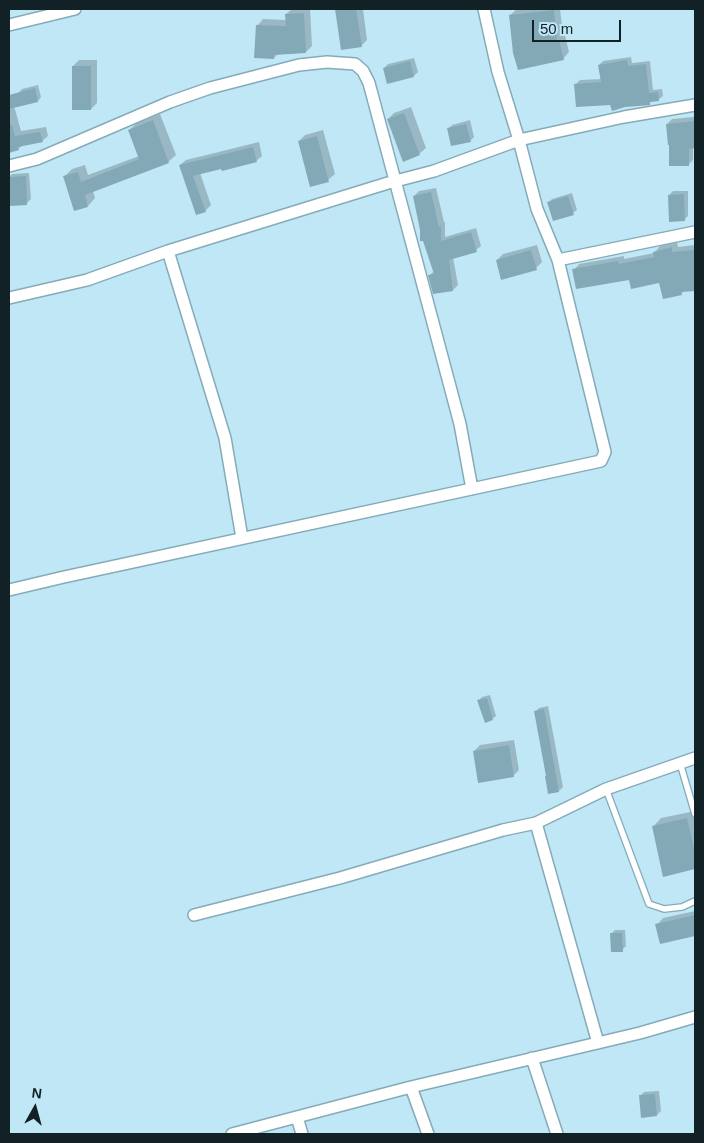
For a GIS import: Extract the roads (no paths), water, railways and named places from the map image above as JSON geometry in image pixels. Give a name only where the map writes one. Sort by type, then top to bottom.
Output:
[{"type":"street","points":[[9,25],[75,9]]},
{"type":"street","points":[[9,590],[601,461],[605,452],[558,260],[537,209],[519,140],[498,72],[484,9]]},
{"type":"street","points":[[9,166],[37,159],[170,102],[210,88],[299,65],[327,62],[354,64],[363,71],[369,83],[460,424],[472,489]]},
{"type":"street","points":[[9,298],[87,280],[168,251],[395,181],[434,171],[519,140],[624,117],[695,105]]},
{"type":"street","points":[[558,260],[695,232]]},
{"type":"street","points":[[168,251],[225,438],[242,538]]},
{"type":"street","points":[[194,915],[340,878],[536,822],[606,789],[695,758]]},
{"type":"street","points":[[536,822],[598,1043]]},
{"type":"street","points":[[232,1134],[411,1087],[640,1033],[695,1017]]},
{"type":"street","points":[[532,1058],[557,1134]]},
{"type":"street","points":[[411,1087],[428,1134]]},
{"type":"street","points":[[298,1117],[302,1134]]},
{"type":"lane","points":[[680,764],[695,814]]},
{"type":"lane","points":[[606,789],[649,904],[664,909],[682,907],[695,901]]}]
